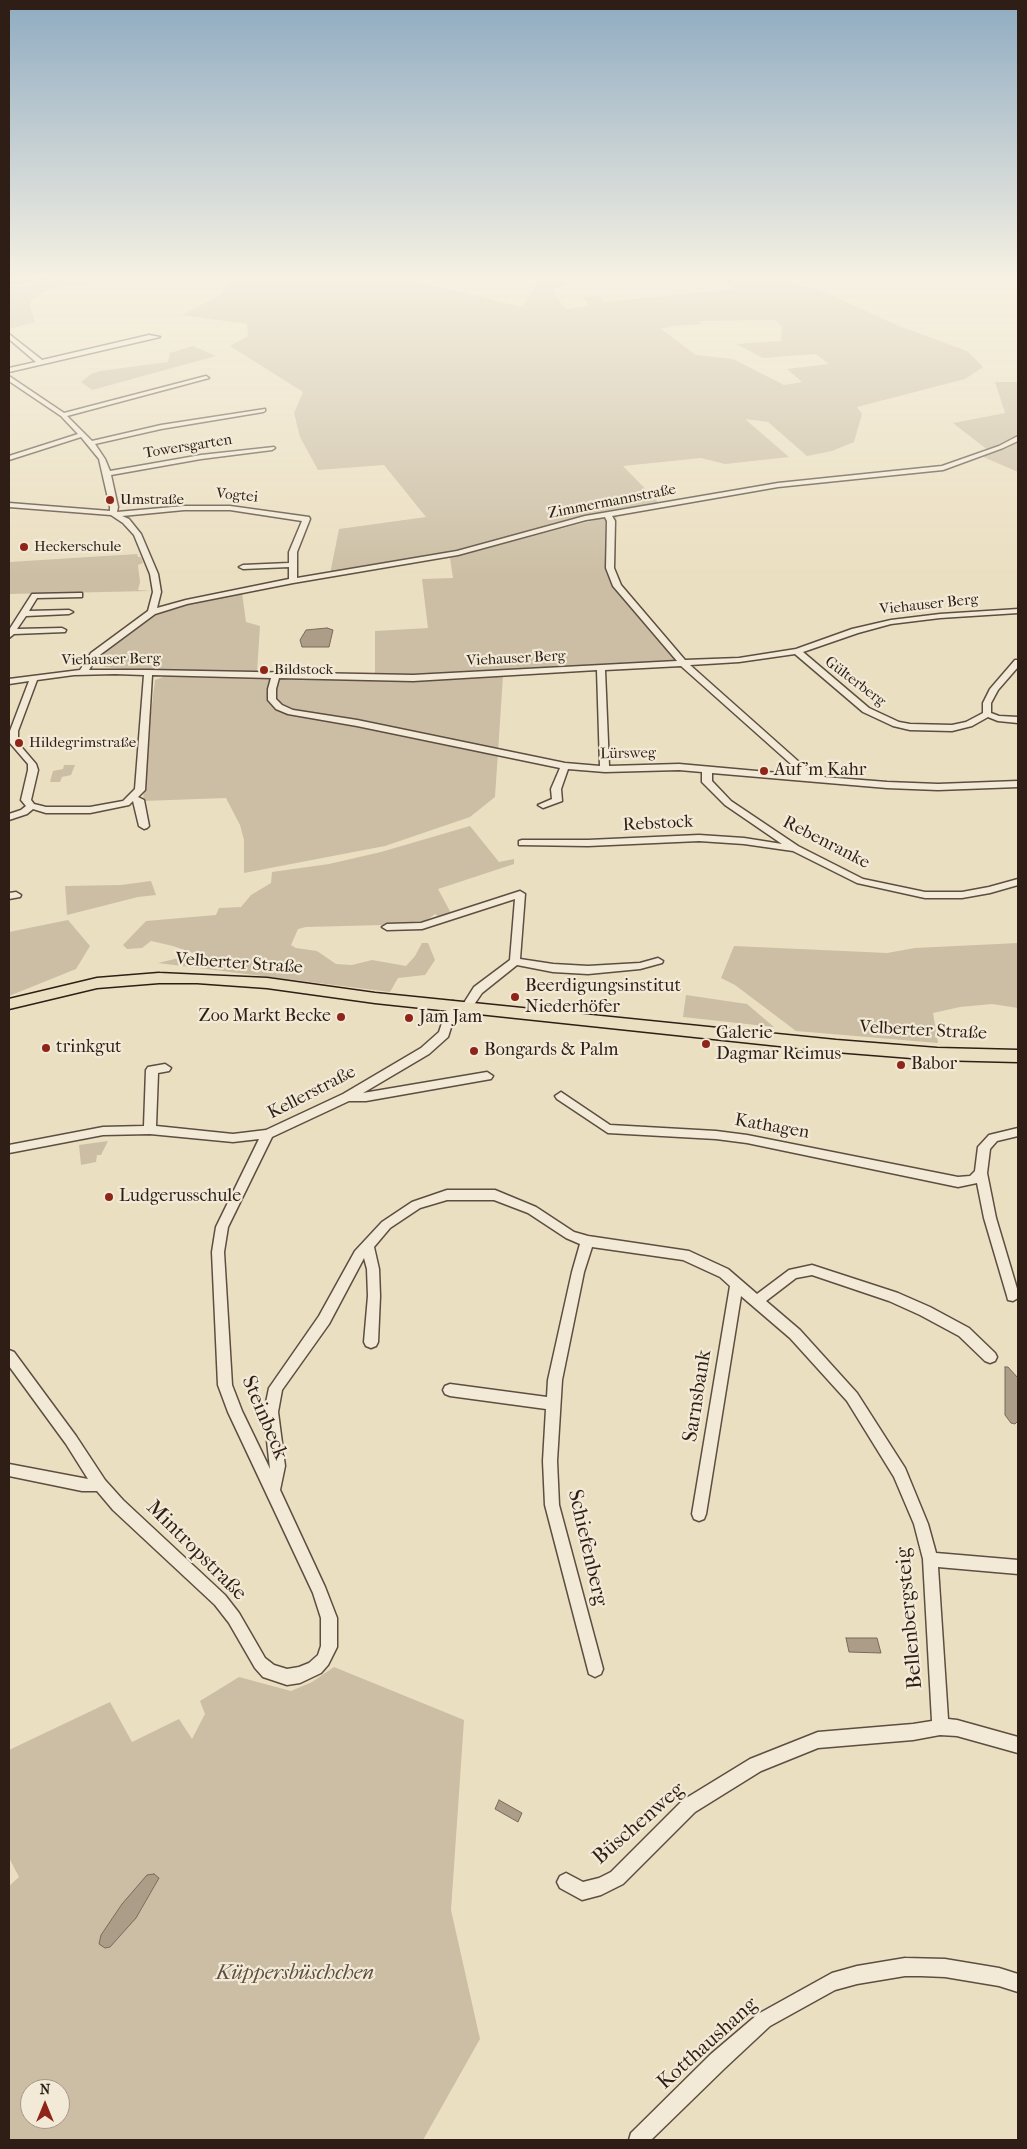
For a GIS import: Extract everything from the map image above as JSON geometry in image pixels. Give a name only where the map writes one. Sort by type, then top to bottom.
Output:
[{"type":"main road","name":"Velberter Straße","points":[[9,1004],[97,983],[159,978],[197,978],[268,983],[375,998],[886,1050],[1018,1056]]},
{"type":"street","points":[[9,378],[63,415],[91,443],[102,459],[108,474],[115,514]]},
{"type":"street","points":[[63,415],[206,378]]},
{"type":"street","points":[[91,443],[179,423],[263,410]]},
{"type":"street","points":[[9,458],[82,434]]},
{"type":"street","name":"Zimmermannstraße","points":[[152,612],[186,602],[293,581],[458,554],[575,521],[778,485],[932,470],[1017,441]]},
{"type":"street","name":"Towersgarten","points":[[108,474],[272,448]]},
{"type":"street","points":[[9,505],[115,514],[132,526],[137,534],[154,574],[157,592],[152,612],[94,655],[83,673]]},
{"type":"street","name":"Vogtei","points":[[115,514],[184,508],[230,508],[306,519],[293,552],[293,581]]},
{"type":"street","points":[[608,515],[611,520],[609,552],[612,578],[617,586],[684,664],[804,771],[807,778]]},
{"type":"street","points":[[243,567],[292,565]]},
{"type":"street","points":[[10,634],[35,596],[79,595]]},
{"type":"street","name":"Viehauser Berg","points":[[9,681],[83,673],[148,672],[413,678],[684,664],[752,659],[797,651],[855,631],[891,622],[940,616],[1018,611]]},
{"type":"street","points":[[24,614],[69,612]]},
{"type":"street","points":[[10,634],[62,630]]},
{"type":"street","name":"Gülterberg","points":[[797,651],[866,710],[889,722],[910,727],[952,728],[969,724],[987,714]]},
{"type":"street","points":[[1018,662],[994,689],[987,703],[987,714],[1004,719],[1018,720]]},
{"type":"street","points":[[600,668],[605,768]]},
{"type":"street","points":[[34,678],[14,731],[14,743],[32,764],[33,777],[26,800],[31,806],[46,810],[90,810],[114,806],[134,798],[140,790],[148,672]]},
{"type":"street","name":"Lürsweg","points":[[276,675],[272,689],[272,700],[279,708],[290,712],[356,722],[564,766],[605,768],[679,767],[938,787],[1018,784]]},
{"type":"street","points":[[543,805],[557,801],[556,789],[564,766]]},
{"type":"street","name":"Rebenranke","points":[[707,769],[707,782],[714,791],[750,819],[795,848],[860,881],[891,890],[962,895],[1018,882]]},
{"type":"street","points":[[134,798],[139,800],[144,826]]},
{"type":"street","points":[[9,817],[24,812],[31,806]]},
{"type":"street","name":"Rebstock","points":[[522,843],[588,843],[699,838],[744,841],[795,848]]},
{"type":"street","points":[[387,927],[422,926],[520,894],[515,961],[460,1006]]},
{"type":"street","points":[[515,961],[553,968],[588,970],[640,966],[658,961]]},
{"type":"street","name":"Kellerstraße","points":[[9,1149],[103,1131],[150,1130],[233,1138],[268,1134],[347,1097],[435,1044],[444,1034],[460,1006]]},
{"type":"street","points":[[150,1130],[152,1070],[165,1068]]},
{"type":"street","points":[[347,1097],[366,1097],[487,1076]]},
{"type":"street","name":"Kathagen","points":[[562,1096],[608,1129],[716,1135],[747,1139],[958,1182],[973,1180],[982,1173]]},
{"type":"street","points":[[1013,1296],[990,1218],[982,1173],[984,1147],[993,1138],[1018,1132]]},
{"type":"street","name":"Steinbeck","points":[[268,1134],[222,1227],[218,1252],[225,1385],[244,1432],[274,1490],[325,1606],[331,1632],[327,1654]]},
{"type":"street","name":"Bellenbergsteig","points":[[274,1490],[278,1466],[271,1412],[276,1388],[324,1320],[359,1255],[386,1225],[416,1205],[447,1195],[495,1195],[532,1210],[570,1235],[587,1241],[611,1246],[685,1254],[724,1273],[758,1300],[795,1334],[830,1371],[881,1440],[900,1473],[921,1524],[930,1559],[940,1727]]},
{"type":"street","name":"Schiefenberg","points":[[587,1241],[578,1272],[552,1404],[550,1462],[552,1505],[594,1669]]},
{"type":"street","points":[[367,1245],[373,1269],[374,1287],[371,1342]]},
{"type":"street","points":[[758,1300],[793,1274],[812,1270],[893,1297],[925,1311],[964,1332],[990,1357]]},
{"type":"street","name":"Sarnsbank","points":[[699,1514],[737,1284]]},
{"type":"street","name":"Mintropstraße","points":[[9,1356],[71,1440],[100,1484],[118,1505],[220,1600],[234,1618],[257,1659],[264,1667],[280,1676],[300,1675],[315,1668],[327,1654]]},
{"type":"street","points":[[450,1390],[552,1404]]},
{"type":"street","points":[[9,1470],[82,1485],[100,1484]]},
{"type":"street","points":[[930,1559],[1018,1567]]},
{"type":"street","points":[[940,1727],[957,1728],[1018,1745]]},
{"type":"street","name":"Büschenweg","points":[[566,1882],[582,1891],[601,1886],[617,1878],[689,1806],[756,1765],[818,1740],[913,1732],[940,1727]]},
{"type":"street","name":"Kotthaushang","points":[[638,2140],[718,2061],[764,2020],[832,1982],[857,1975],[905,1967],[921,1967],[945,1968],[999,1977],[1018,1983]]},
{"type":"green space","points":[[87,377],[138,377],[92,390],[81,382]]},
{"type":"green space","points":[[280,377],[769,377],[784,385],[802,382],[797,377],[968,377],[857,407],[862,414],[854,442],[832,451],[807,456],[768,422],[745,419],[789,457],[725,464],[701,458],[623,466],[662,506],[601,513],[468,549],[330,574],[339,529],[426,517],[384,465],[318,470],[300,437],[294,413],[303,392]]},
{"type":"green space","points":[[995,382],[1018,382],[1018,437],[989,451],[953,423],[1005,413]]},
{"type":"green space","points":[[1015,442],[1018,444],[1018,472],[981,456]]},
{"type":"green space","points":[[617,514],[609,580],[679,662],[413,675],[375,674],[375,631],[428,628],[422,579],[453,578],[450,558]]},
{"type":"green space","points":[[137,554],[138,557],[141,557],[143,563],[138,565],[140,582],[138,590],[151,591],[9,594],[9,562]]},
{"type":"green space","points":[[242,593],[246,622],[260,626],[257,672],[132,670],[104,667],[97,660],[100,653],[152,613],[187,603]]},
{"type":"green space","points":[[168,675],[411,682],[503,676],[495,797],[470,817],[385,846],[244,873],[244,840],[240,825],[226,798],[143,801],[155,680]]},
{"type":"green space","points":[[64,765],[75,765],[71,775],[62,777],[60,782],[50,782],[53,771],[63,769]]},
{"type":"green space","points":[[470,826],[499,862],[514,859],[514,864],[438,889],[452,915],[439,917],[435,914],[422,924],[306,927],[298,929],[291,945],[296,948],[317,951],[336,964],[352,965],[372,960],[406,966],[415,956],[422,943],[428,943],[435,960],[425,975],[398,978],[390,992],[158,963],[196,954],[151,941],[142,948],[127,949],[123,945],[146,921],[216,915],[219,908],[241,907],[251,895],[271,883],[272,872],[329,864],[381,852]]},
{"type":"green space","points":[[151,881],[156,895],[138,897],[67,915],[65,886],[121,885]]},
{"type":"green space","points":[[68,920],[90,946],[76,969],[9,996],[9,932]]},
{"type":"green space","points":[[1018,943],[1018,1008],[992,1004],[960,1007],[933,1013],[938,1043],[796,1031],[735,985],[721,978],[734,946],[887,953],[915,948]]},
{"type":"green space","points":[[686,995],[747,1004],[774,1027],[683,1017]]},
{"type":"green space","points":[[108,1141],[101,1155],[97,1155],[96,1162],[81,1165],[79,1145]]},
{"type":"green space","name":"Küppersbüschchen","points":[[334,1667],[464,1720],[451,1910],[480,2039],[423,2140],[9,2140],[9,1886],[19,1877],[9,1858],[9,1750],[110,1702],[132,1742],[179,1719],[192,1739],[205,1714],[200,1701],[239,1677],[291,1691],[312,1682]],"holes":[[[159,1878],[136,1918],[100,1944],[101,1935],[122,1904]]]},
{"type":"shaded area","points":[[327,628],[333,630],[329,647],[302,647],[300,640],[306,630]]},
{"type":"shaded area","points":[[1005,1367],[1008,1367],[1018,1378],[1018,1421],[1015,1424],[1011,1423],[1005,1415]]},
{"type":"shaded area","points":[[846,1638],[877,1638],[881,1653],[849,1652]]},
{"type":"shaded area","points":[[499,1800],[522,1813],[518,1822],[495,1809]]},
{"type":"shaded area","points":[[154,1874],[159,1878],[136,1918],[110,1947],[105,1948],[99,1944],[101,1935],[122,1904],[147,1875]]},
{"type":"place","name":"Umstraße","points":[[110,500]]},
{"type":"place","name":"Heckerschule","points":[[24,547]]},
{"type":"place","name":"Bildstock","points":[[264,670]]},
{"type":"place","name":"Hildegrimstraße","points":[[19,743]]},
{"type":"place","name":"Auf'm Kahr","points":[[764,771]]},
{"type":"place","name":"Beerdigungsinstitut Niederhöfer","points":[[515,997]]},
{"type":"place","name":"Zoo Markt Becke","points":[[341,1017]]},
{"type":"place","name":"Jam Jam","points":[[409,1018]]},
{"type":"place","name":"Galerie Dagmar Reimus","points":[[706,1044]]},
{"type":"place","name":"trinkgut","points":[[46,1048]]},
{"type":"place","name":"Bongards & Palm","points":[[474,1051]]},
{"type":"place","name":"Babor","points":[[901,1065]]},
{"type":"place","name":"Ludgerusschule","points":[[109,1197]]}]
